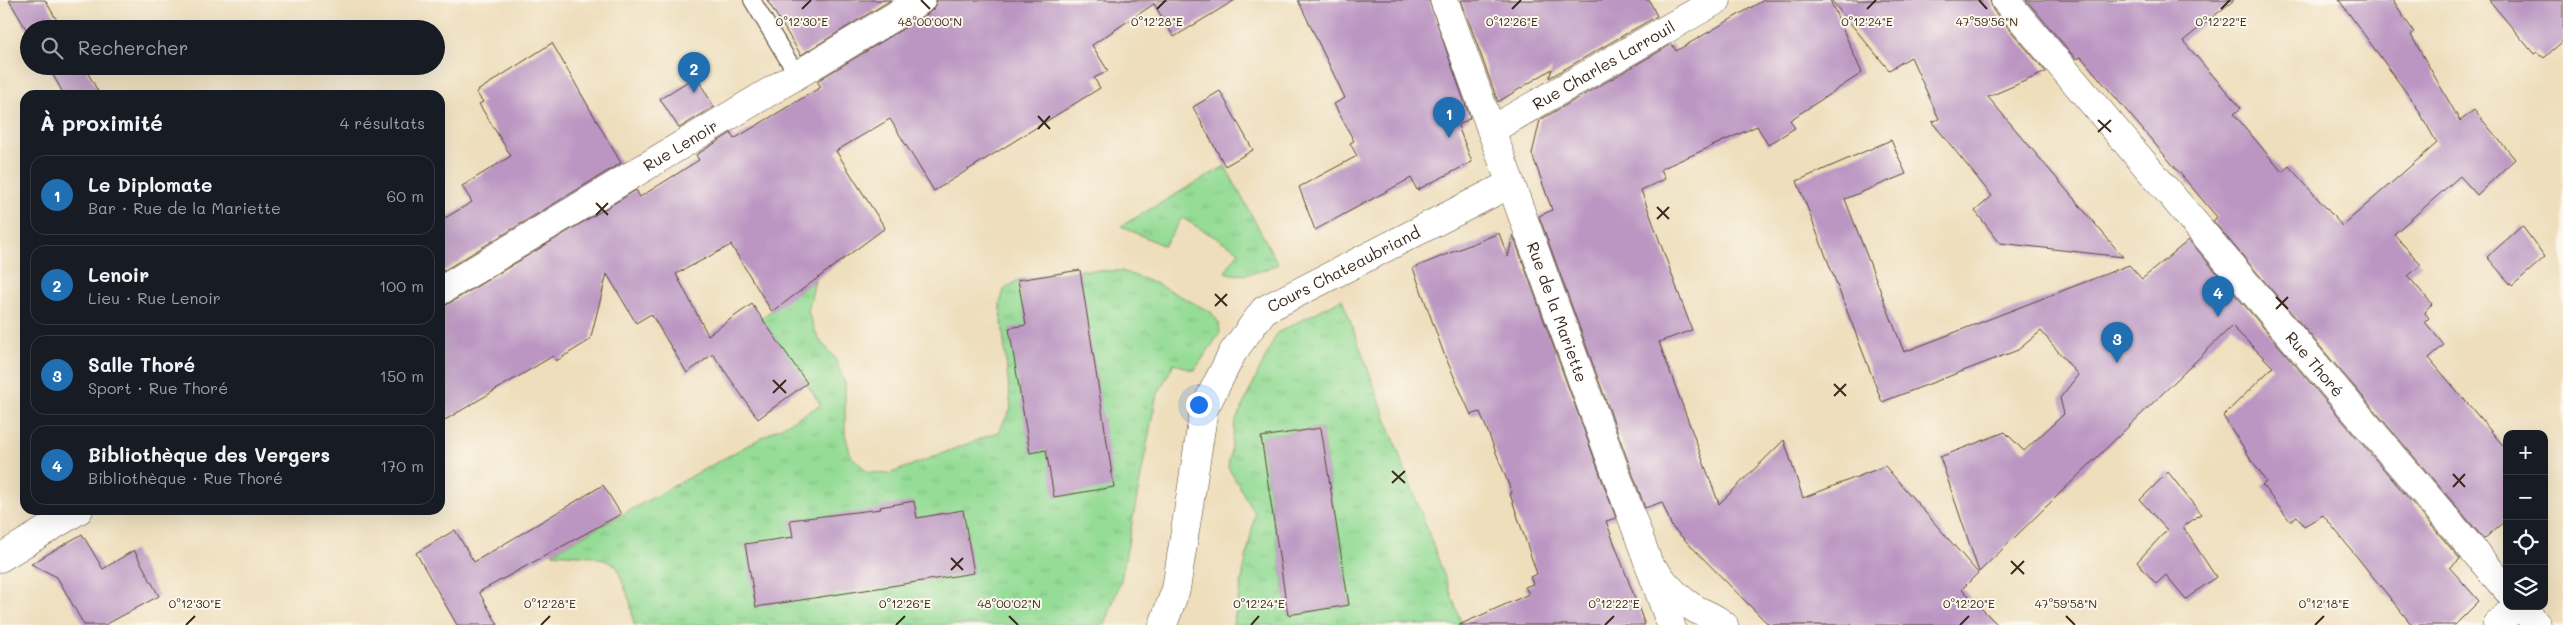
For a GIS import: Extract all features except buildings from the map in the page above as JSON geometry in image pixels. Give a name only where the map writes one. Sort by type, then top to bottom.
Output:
[{"type":"street","name":"Rue Lenoir","points":[[445,288],[921,0]]},
{"type":"street","name":"Rue de la Mariette","points":[[1444,0],[1671,625]]},
{"type":"street","name":"Rue Charles Larrouil","points":[[1491,130],[1717,0]]},
{"type":"street","name":"Rue Thoré","points":[[2005,0],[2503,585]]},
{"type":"street","name":"Cours Chateaubriand","points":[[1163,625],[1176,590],[1204,408],[1233,352],[1264,310],[1510,184]]},
{"type":"street","points":[[0,558],[71,515]]},
{"type":"street","points":[[1648,563],[1672,592],[1693,608],[1716,618],[1724,625]]},
{"type":"street","points":[[2497,625],[2512,610]]},
{"type":"street","points":[[2524,610],[2536,625]]},
{"type":"lane","points":[[752,0],[797,75]]},
{"type":"green space","points":[[1225,166],[1278,264],[1259,271],[1239,275],[1225,272],[1239,251],[1182,218],[1164,246],[1121,226]]},
{"type":"green space","points":[[1080,270],[1122,271],[1157,284],[1211,312],[1219,323],[1220,333],[1194,371],[1174,363],[1156,398],[1121,580],[1105,625],[634,625],[630,601],[616,565],[593,556],[552,553],[821,405],[761,318],[815,280],[808,312],[818,338],[835,358],[845,384],[845,434],[851,456],[868,472],[889,474],[998,432],[1011,409],[1000,304],[1004,290],[1018,280]]},
{"type":"green space","points":[[1342,299],[1462,624],[1233,625],[1255,514],[1228,467],[1235,422],[1277,333]],"holes":[[[1321,428],[1349,605],[1288,615],[1261,437]]]},
{"type":"place","name":"Lenoir","points":[[694,93]]},
{"type":"place","name":"Le Diplomate","points":[[1449,138]]},
{"type":"place","name":"Bibliothèque des Vergers","points":[[2218,317]]},
{"type":"place","name":"Salle Thoré","points":[[2117,363]]}]
